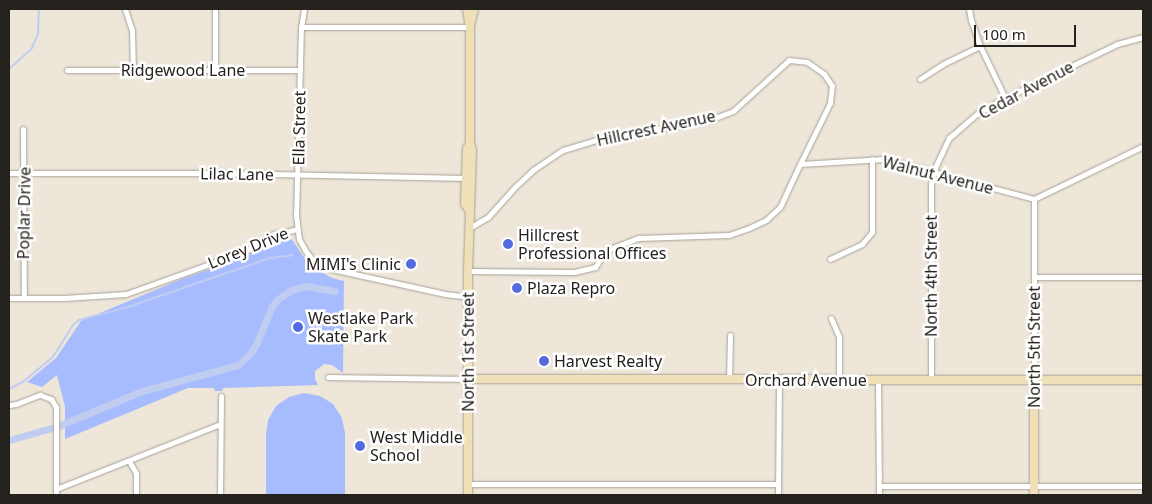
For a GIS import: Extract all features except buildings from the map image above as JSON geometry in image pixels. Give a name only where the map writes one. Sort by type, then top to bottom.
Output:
[{"type":"street","points":[[125,9],[132,30],[133,70]]},
{"type":"street","points":[[215,9],[215,70]]},
{"type":"street","name":"Ella Street","points":[[297,229],[300,70],[304,9]]},
{"type":"street","name":"North 1st Street","points":[[467,9],[470,28],[470,143],[472,150],[472,204],[469,210],[468,228],[468,495]]},
{"type":"street","name":"North 1st Street","points":[[470,28],[474,9]]},
{"type":"street","points":[[969,9],[980,46],[1005,98]]},
{"type":"street","points":[[302,27],[470,28]]},
{"type":"street","name":"Cedar Avenue","points":[[933,172],[949,138],[978,113],[1117,44],[1143,37]]},
{"type":"street","points":[[920,79],[943,64],[980,46]]},
{"type":"street","name":"Hillcrest Avenue","points":[[468,228],[488,217],[533,170],[563,150],[604,138],[707,121],[733,111],[789,60],[807,62],[824,74],[832,86],[830,103],[800,164]]},
{"type":"street","name":"Ridgewood Lane","points":[[67,70],[300,70]]},
{"type":"street","name":"Poplar Drive","points":[[23,128],[22,250],[24,298]]},
{"type":"street","name":"North 1st Street","points":[[469,210],[465,204],[467,150],[470,143]]},
{"type":"street","points":[[1034,199],[1143,146]]},
{"type":"street","points":[[830,259],[862,244],[872,232],[872,159]]},
{"type":"street","name":"Walnut Avenue","points":[[800,164],[884,159],[1034,199]]},
{"type":"street","points":[[468,271],[574,272],[595,267],[607,250],[638,238],[729,235],[766,220],[780,206],[800,164]]},
{"type":"street","name":"North 4th Street","points":[[931,380],[933,172]]},
{"type":"street","name":"Lilac Lane","points":[[9,173],[298,174],[466,178]]},
{"type":"street","name":"North 5th Street","points":[[1034,199],[1034,495]]},
{"type":"street","name":"Lorey Drive","points":[[9,298],[126,294],[246,251],[272,235],[297,229],[299,240],[305,250],[312,259],[327,268],[445,294],[468,297]]},
{"type":"street","points":[[1034,277],[1143,277]]},
{"type":"street","points":[[832,318],[839,337],[839,380]]},
{"type":"street","points":[[729,380],[730,335]]},
{"type":"street","points":[[328,377],[468,379]]},
{"type":"street","name":"Orchard Avenue","points":[[468,379],[1143,380]]},
{"type":"street","points":[[778,495],[779,380]]},
{"type":"street","points":[[878,380],[879,495]]},
{"type":"street","points":[[9,405],[40,395],[51,398],[56,407],[56,492],[129,460],[220,424]]},
{"type":"street","points":[[220,495],[221,396]]},
{"type":"street","points":[[129,460],[136,473],[136,495]]},
{"type":"street","points":[[468,484],[778,484]]},
{"type":"street","points":[[879,486],[1143,486]]},
{"type":"shaded area","points":[[288,237],[293,241],[309,265],[332,278],[344,281],[343,373],[332,365],[324,364],[315,371],[315,379],[318,385],[223,388],[222,391],[215,391],[214,388],[188,388],[65,439],[65,407],[57,375],[42,387],[27,382],[56,358],[81,321],[179,280],[247,256],[276,238]]},
{"type":"shaded area","points":[[304,393],[320,396],[333,404],[342,418],[345,433],[345,495],[266,495],[266,435],[268,420],[276,406],[289,397]]},
{"type":"waterway","points":[[9,69],[32,48],[38,34],[39,9]]},
{"type":"waterway","points":[[9,389],[23,382],[53,357],[73,325],[79,320],[128,307],[270,258],[293,255]]},
{"type":"waterway","points":[[9,440],[58,426],[142,391],[238,365],[251,353],[272,306],[278,299],[291,290],[306,286],[335,291]]},
{"type":"place","name":"Hillcrest Professional Offices","points":[[508,244]]},
{"type":"place","name":"MIMI's Clinic","points":[[411,264]]},
{"type":"place","name":"Plaza Repro","points":[[517,288]]},
{"type":"place","name":"Westlake Park Skate Park","points":[[298,327]]},
{"type":"place","name":"Harvest Realty","points":[[544,361]]},
{"type":"place","name":"West Middle School","points":[[360,446]]}]
